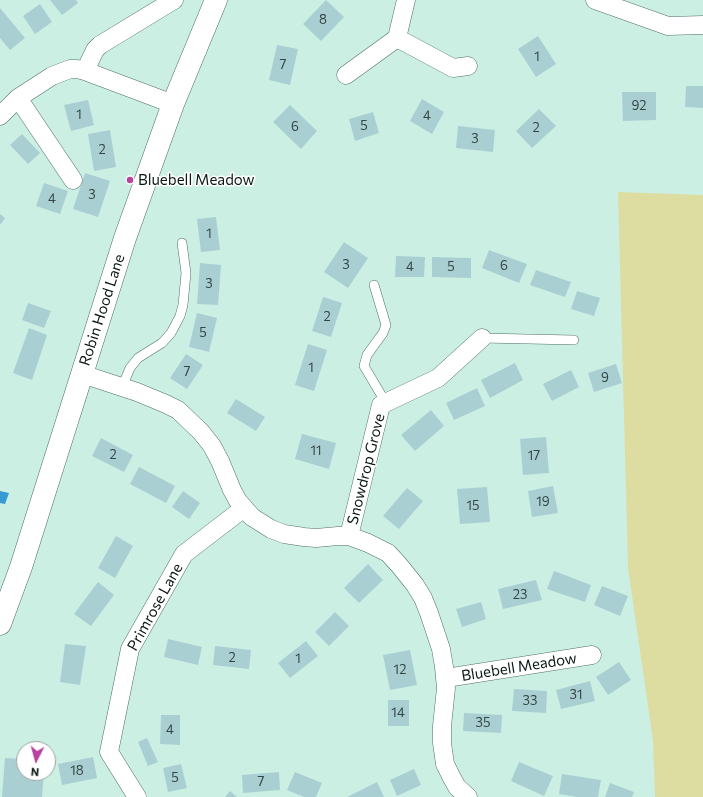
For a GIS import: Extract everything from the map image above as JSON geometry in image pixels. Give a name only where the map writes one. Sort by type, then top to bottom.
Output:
[{"type":"main road","name":"Robin Hood Lane","points":[[0,624],[20,567],[125,238],[173,104],[216,0]]},
{"type":"street","points":[[85,70],[95,50],[100,45],[174,0]]},
{"type":"street","points":[[346,75],[398,38],[406,0]]},
{"type":"street","points":[[594,0],[604,2],[668,26],[703,25]]},
{"type":"street","points":[[398,38],[453,68],[468,66]]},
{"type":"street","points":[[0,116],[18,98],[52,76],[77,69],[85,70],[173,104]]},
{"type":"street","points":[[18,98],[73,180]]},
{"type":"street","name":"Snowdrop Grove","points":[[350,536],[381,406],[438,378],[482,338]]},
{"type":"street","name":"Bluebell Meadow","points":[[82,374],[137,392],[178,410],[201,432],[212,446],[238,501],[252,517],[271,529],[284,534],[316,538],[350,536],[388,553],[415,585],[425,603],[441,649],[446,678],[442,743],[446,764],[459,794]]},
{"type":"street","name":"Primrose Lane","points":[[137,797],[109,752],[130,649],[184,554],[244,508]]},
{"type":"street","name":"Bluebell Meadow","points":[[446,678],[592,655]]},
{"type":"lane","points":[[122,387],[130,368],[138,358],[162,343],[171,333],[180,316],[183,305],[186,273],[182,243]]},
{"type":"lane","points":[[374,285],[386,325],[383,333],[367,355],[364,366],[386,403]]},
{"type":"lane","points":[[482,338],[574,340]]},
{"type":"green space","points":[[618,192],[703,195],[703,797],[655,797],[653,741],[628,568]]},
{"type":"water","points":[[0,491],[9,493],[5,504],[0,503]]},
{"type":"building","points":[[50,0],[76,0],[78,3],[62,15]]},
{"type":"building","points":[[326,0],[344,17],[321,41],[303,24]]},
{"type":"building","points":[[40,4],[52,22],[35,34],[23,16]]},
{"type":"building","points":[[0,8],[25,38],[10,50],[0,38]]},
{"type":"building","points":[[538,36],[556,64],[536,77],[518,49]]},
{"type":"building","points":[[277,45],[298,49],[290,85],[269,80]]},
{"type":"building","points":[[686,86],[703,86],[703,108],[685,107]]},
{"type":"building","points":[[622,92],[656,92],[656,120],[623,121]]},
{"type":"building","points":[[422,99],[444,112],[432,134],[410,121]]},
{"type":"building","points":[[88,100],[94,125],[71,131],[64,105]]},
{"type":"building","points":[[290,105],[317,131],[301,149],[273,122]]},
{"type":"building","points":[[539,109],[556,126],[532,148],[516,131]]},
{"type":"building","points":[[373,112],[379,133],[355,141],[349,119]]},
{"type":"building","points":[[458,126],[495,130],[493,152],[456,148]]},
{"type":"building","points":[[110,130],[116,167],[94,171],[88,134]]},
{"type":"building","points":[[22,134],[40,153],[28,164],[10,145]]},
{"type":"building","points":[[85,173],[110,181],[98,217],[73,209]]},
{"type":"building","points":[[44,183],[68,191],[60,214],[36,206]]},
{"type":"building","points":[[0,214],[5,218],[0,225]]},
{"type":"building","points":[[216,217],[220,250],[201,252],[197,219]]},
{"type":"building","points":[[344,242],[368,258],[348,288],[324,272]]},
{"type":"building","points":[[489,250],[527,264],[519,283],[482,268]]},
{"type":"building","points":[[396,256],[425,257],[424,277],[395,277]]},
{"type":"building","points":[[432,257],[471,258],[471,278],[432,277]]},
{"type":"building","points":[[200,263],[221,265],[218,305],[197,304]]},
{"type":"building","points":[[536,270],[571,282],[565,297],[530,285]]},
{"type":"building","points":[[577,291],[600,298],[594,316],[571,309]]},
{"type":"building","points":[[323,297],[342,303],[331,337],[312,331]]},
{"type":"building","points":[[28,303],[51,311],[44,328],[22,320]]},
{"type":"building","points":[[197,313],[217,318],[209,352],[189,347]]},
{"type":"building","points":[[29,328],[47,335],[32,380],[13,373]]},
{"type":"building","points":[[308,344],[327,350],[314,391],[295,385]]},
{"type":"building","points":[[186,354],[203,365],[187,389],[170,378]]},
{"type":"building","points":[[515,363],[523,380],[490,398],[481,380]]},
{"type":"building","points":[[616,364],[622,383],[594,392],[588,373]]},
{"type":"building","points":[[571,370],[579,387],[552,401],[543,384]]},
{"type":"building","points":[[477,388],[485,406],[454,420],[446,403]]},
{"type":"building","points":[[236,399],[265,417],[256,431],[227,413]]},
{"type":"building","points":[[431,410],[444,426],[415,451],[401,435]]},
{"type":"building","points":[[302,434],[336,443],[329,469],[295,459]]},
{"type":"building","points":[[546,437],[549,473],[523,475],[520,439]]},
{"type":"building","points":[[101,438],[133,455],[124,472],[92,456]]},
{"type":"building","points":[[139,467],[175,486],[166,503],[130,484]]},
{"type":"building","points":[[553,486],[558,513],[532,517],[528,491]]},
{"type":"building","points":[[487,487],[490,522],[460,524],[457,489]]},
{"type":"building","points":[[407,488],[423,501],[399,529],[383,516]]},
{"type":"building","points":[[183,491],[200,503],[189,519],[172,507]]},
{"type":"building","points":[[116,536],[133,546],[115,578],[98,568]]},
{"type":"building","points":[[368,564],[383,580],[359,603],[344,588]]},
{"type":"building","points":[[554,571],[591,585],[585,602],[547,589]]},
{"type":"building","points":[[536,580],[542,600],[503,609],[498,589]]},
{"type":"building","points":[[98,582],[114,595],[91,626],[74,614]]},
{"type":"building","points":[[602,586],[628,596],[620,616],[594,605]]},
{"type":"building","points":[[481,602],[486,619],[462,627],[456,609]]},
{"type":"building","points":[[335,612],[349,626],[329,646],[315,632]]},
{"type":"building","points":[[168,639],[202,647],[198,665],[164,657]]},
{"type":"building","points":[[306,641],[318,656],[290,678],[278,663]]},
{"type":"building","points":[[65,644],[86,646],[80,685],[60,682]]},
{"type":"building","points":[[215,646],[251,650],[249,669],[213,665]]},
{"type":"building","points":[[410,650],[417,685],[390,690],[383,655]]},
{"type":"building","points":[[619,662],[631,680],[608,695],[596,677]]},
{"type":"building","points":[[590,681],[595,701],[561,709],[556,690]]},
{"type":"building","points":[[514,689],[547,691],[546,713],[512,711]]},
{"type":"building","points":[[388,700],[409,700],[409,726],[388,726]]},
{"type":"building","points":[[464,713],[502,715],[501,733],[463,731]]},
{"type":"building","points":[[161,715],[180,715],[180,745],[160,744]]},
{"type":"building","points":[[147,738],[158,762],[148,766],[138,742]]},
{"type":"building","points":[[93,757],[97,778],[62,785],[58,764]]},
{"type":"building","points":[[5,758],[16,759],[16,781],[43,781],[42,797],[2,797]]},
{"type":"building","points":[[519,762],[553,776],[544,796],[511,781]]},
{"type":"building","points":[[181,764],[187,788],[168,792],[163,768]]},
{"type":"building","points":[[414,769],[421,785],[397,796],[390,780]]},
{"type":"building","points":[[279,772],[280,790],[243,793],[242,775]]},
{"type":"building","points":[[295,772],[322,783],[316,797],[304,797],[287,790]]},
{"type":"building","points":[[562,774],[601,780],[598,797],[577,797],[559,794]]},
{"type":"building","points":[[377,782],[384,797],[347,797]]},
{"type":"building","points":[[610,783],[634,792],[632,797],[605,797]]},
{"type":"building","points":[[230,791],[237,797],[225,797]]},
{"type":"place","name":"Bluebell Meadow","points":[[130,180]]}]
